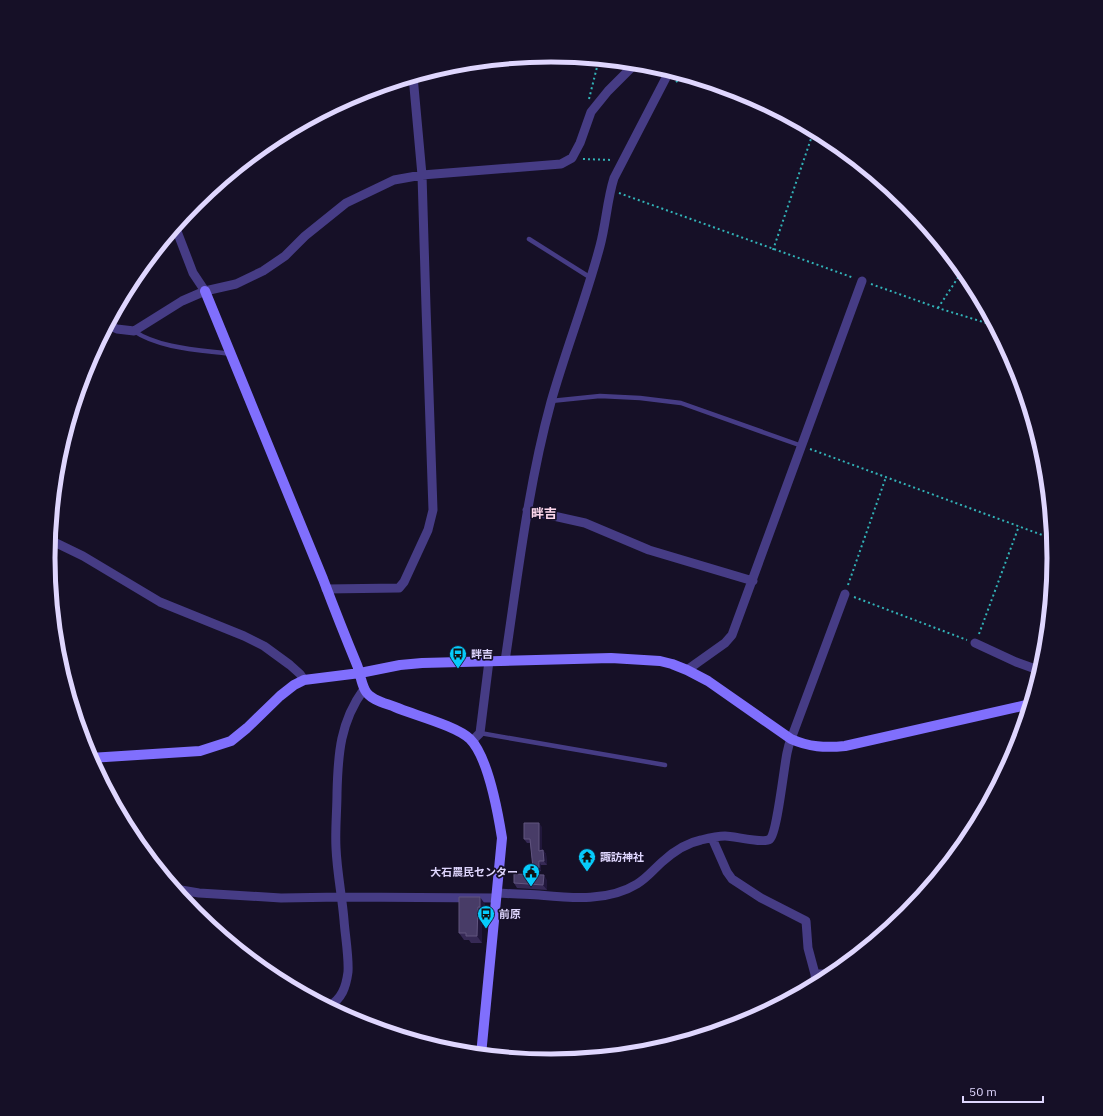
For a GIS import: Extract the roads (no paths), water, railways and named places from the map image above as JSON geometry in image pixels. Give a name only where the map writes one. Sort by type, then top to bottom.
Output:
[{"type":"street","points":[[112,327],[134,331],[182,302],[205,291],[236,284],[263,272],[285,256],[305,236],[346,203],[394,180],[422,175],[561,164],[572,158],[580,143],[591,112],[608,91],[631,68]]},
{"type":"street","points":[[506,660],[527,510],[551,401],[591,278],[600,245],[610,189],[614,178],[667,75]]},
{"type":"street","points":[[326,589],[399,588],[404,582],[428,530],[433,510],[422,175],[413,81]]},
{"type":"street","points":[[177,232],[193,273],[205,291],[360,673],[364,689],[370,696],[378,700],[452,728],[472,741],[484,763],[496,804],[502,838],[481,1049]]},
{"type":"street","points":[[687,670],[724,643],[732,635],[862,281]]},
{"type":"street","points":[[527,510],[585,523],[649,550],[753,581]]},
{"type":"street","points":[[55,543],[82,556],[160,602],[244,636],[264,646],[290,665],[304,680]]},
{"type":"street","points":[[183,890],[199,893],[274,898],[497,896],[577,898],[599,896],[623,891],[637,885],[650,875],[661,862],[691,842],[724,836],[755,841],[770,840],[776,822],[787,753],[791,739],[845,594]]},
{"type":"street","points":[[975,643],[1016,662],[1035,668]]},
{"type":"street","points":[[97,758],[200,752],[214,748],[231,741],[247,728],[280,696],[294,685],[304,680],[422,663],[631,658],[660,661],[687,670],[708,681],[791,739],[801,744],[832,748],[1026,705]]},
{"type":"street","points":[[472,741],[480,733],[489,661]]},
{"type":"street","points":[[333,1004],[343,993],[348,969],[336,849],[335,822],[338,755],[347,721],[355,702],[364,689]]},
{"type":"street","points":[[712,838],[727,872],[732,879],[761,898],[806,921],[808,948],[815,978]]},
{"type":"street","points":[[815,974],[822,974]]},
{"type":"lane","points":[[529,239],[591,278]]},
{"type":"lane","points":[[134,331],[142,337],[159,343],[231,355]]},
{"type":"lane","points":[[551,401],[600,396],[640,398],[681,403],[802,446]]},
{"type":"lane","points":[[480,733],[666,765]]},
{"type":"place","name":"畔吉","points":[[458,669]]},
{"type":"place","name":"諏訪神社","points":[[587,872]]},
{"type":"place","name":"大石農民センター","points":[[531,887]]},
{"type":"place","name":"前原","points":[[486,929]]},
{"type":"district","name":"畔吉","points":[[544,513]]}]
